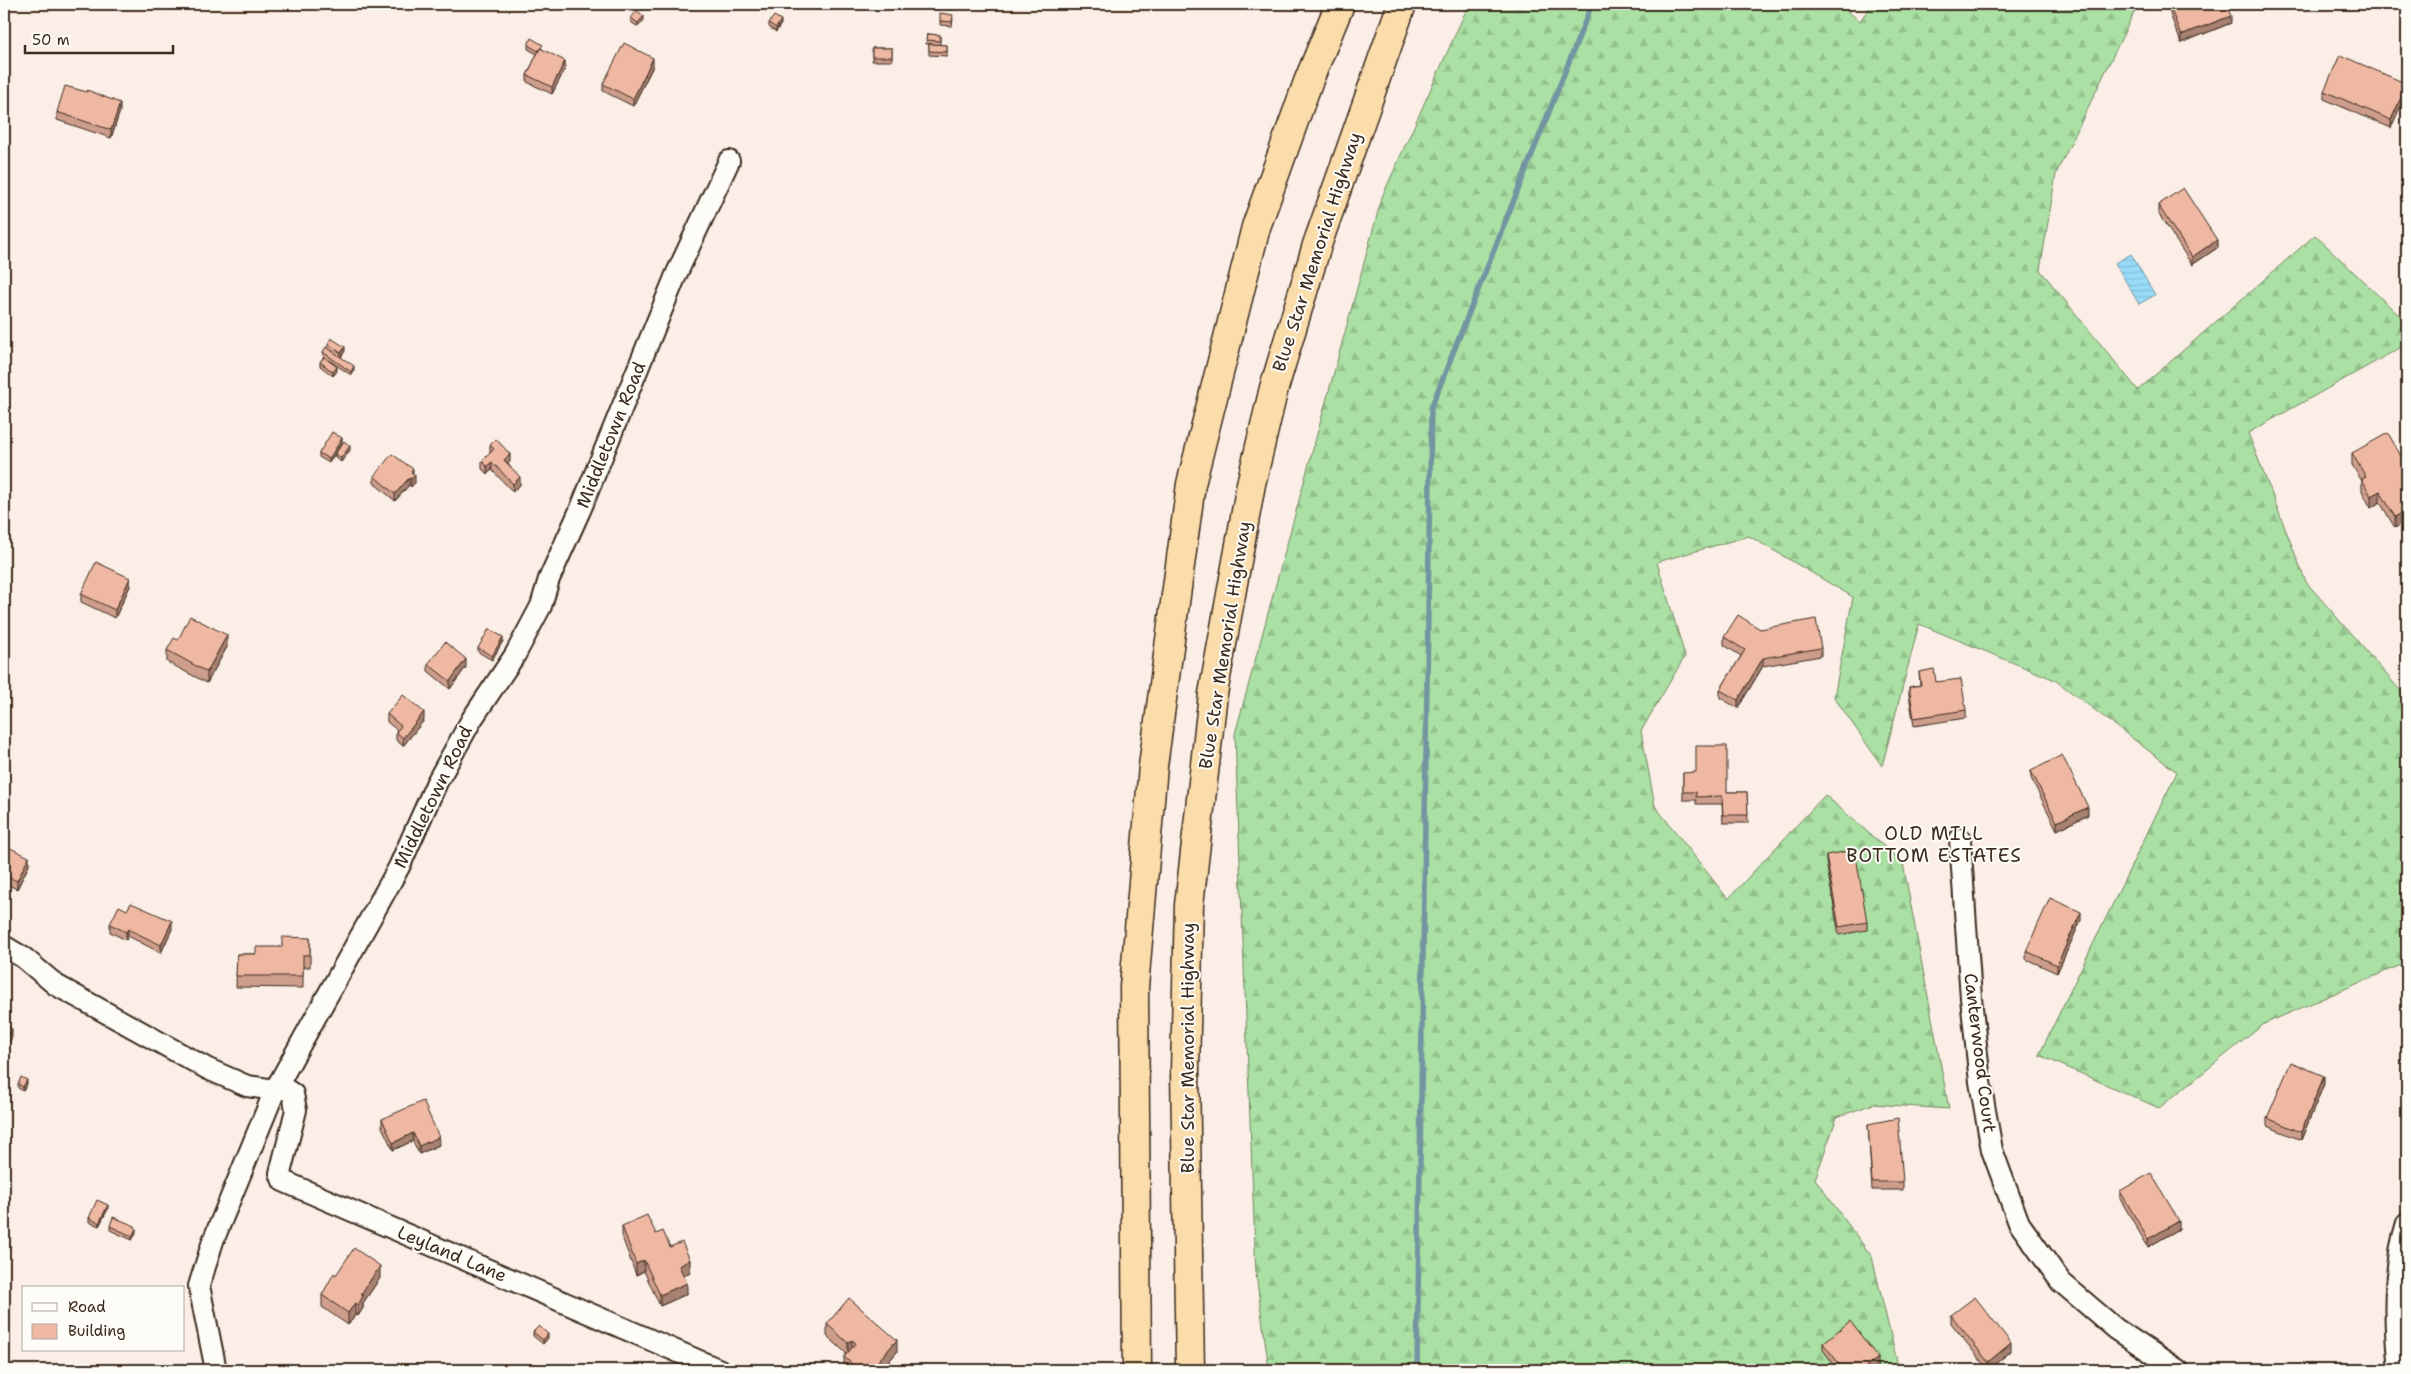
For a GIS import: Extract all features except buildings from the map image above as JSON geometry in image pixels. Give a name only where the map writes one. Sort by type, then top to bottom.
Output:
[{"type":"highway","points":[[1137,1370],[1134,988],[1153,766],[1191,484],[1256,227],[1308,82],[1340,4]]},
{"type":"highway","name":"Blue Star Memorial Highway","points":[[1190,1370],[1186,1071],[1189,905],[1213,694],[1251,484],[1274,388],[1317,245],[1367,98],[1402,4]]},
{"type":"highway","points":[[1367,98],[1398,60],[1422,4]]},
{"type":"street","name":"Middletown Road","points":[[276,1087],[399,867],[437,782],[472,719],[515,655],[541,606],[549,579],[585,499],[676,275],[729,161]]},
{"type":"street","name":"Canterwood Court","points":[[1960,839],[1971,998],[1980,1082],[1992,1150],[2018,1223],[2061,1282],[2116,1329],[2178,1370]]},
{"type":"street","points":[[4,946],[24,958],[56,985],[208,1069],[247,1086],[276,1087],[213,1241],[199,1286],[216,1370]]},
{"type":"street","name":"Leyland Lane","points":[[276,1087],[293,1094],[296,1110],[280,1173],[283,1181],[720,1370]]},
{"type":"street","points":[[2400,1370],[2396,1305],[2403,1235],[2407,1223]]},
{"type":"green space","points":[[1469,4],[1838,4],[1860,21],[1872,4],[2138,4],[2056,174],[2040,270],[2138,390],[2315,235],[2407,323],[2407,344],[2248,433],[2306,582],[2405,696],[2407,962],[2264,1024],[2159,1108],[2039,1055],[2177,772],[2055,680],[1919,624],[1882,766],[1834,697],[1853,597],[1749,536],[1657,562],[1685,656],[1641,731],[1655,806],[1728,899],[1825,795],[1903,863],[1949,1109],[1873,1104],[1837,1117],[1815,1179],[1872,1257],[1899,1370],[1269,1370],[1256,1274],[1235,734],[1382,197]]},
{"type":"water","points":[[2131,254],[2155,295],[2139,304],[2115,263]]},
{"type":"waterway","points":[[1417,1370],[1431,408],[1592,4]]},
{"type":"district","name":"OLD MILL BOTTOM ESTATES","points":[[1934,844]]}]
